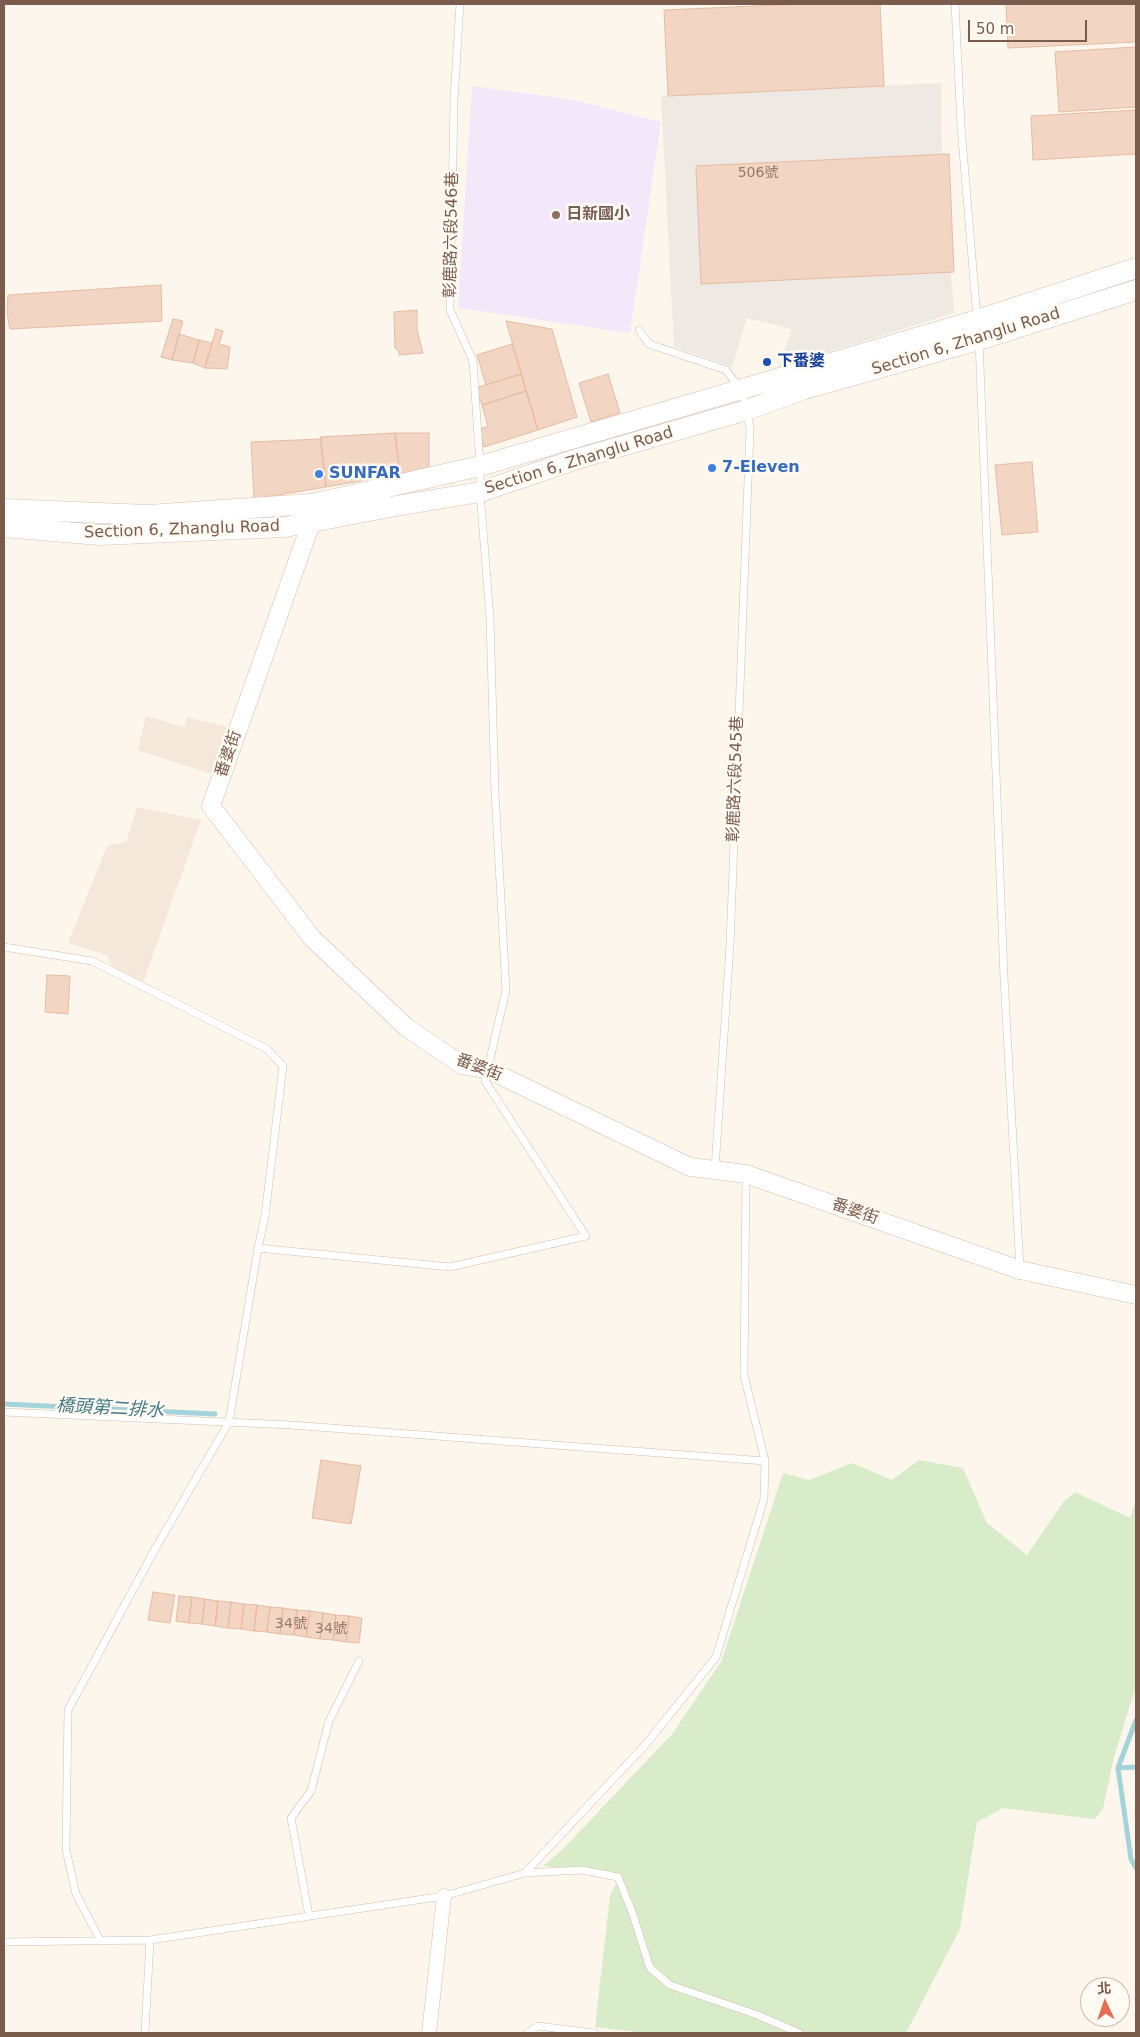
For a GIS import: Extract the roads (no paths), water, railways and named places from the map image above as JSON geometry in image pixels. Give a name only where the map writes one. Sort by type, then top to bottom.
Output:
[{"type":"main road","name":"Section 6, Zhanglu Road","points":[[4,509],[148,515],[310,514],[390,507],[480,492],[577,459],[748,410],[978,330],[1136,268]]},
{"type":"main road","name":"Section 6, Zhanglu Road","points":[[4,527],[100,535],[285,527],[310,514],[741,390],[1136,290]]},
{"type":"street","name":"番婆街","points":[[310,514],[211,806],[312,938],[406,1027],[462,1065],[487,1070],[690,1167],[746,1174],[1020,1270],[1136,1295]]},
{"type":"street","points":[[429,2033],[444,1896]]},
{"type":"lane","name":"彰鹿路六段546巷","points":[[460,4],[454,100],[450,310],[473,361],[480,492],[490,618],[495,792],[506,990],[487,1070]]},
{"type":"lane","points":[[955,4],[961,126],[978,330],[1004,977],[1020,1270]]},
{"type":"lane","name":"彰鹿路六段545巷","points":[[639,330],[649,344],[726,370],[741,390],[748,410],[750,430],[730,945],[715,1170]]},
{"type":"lane","points":[[4,947],[92,961],[267,1049],[283,1066],[265,1216],[229,1422],[155,1549],[68,1710],[66,1850],[76,1894],[100,1940]]},
{"type":"lane","points":[[258,1248],[450,1267],[586,1236],[485,1081],[487,1070]]},
{"type":"lane","points":[[525,1873],[646,1744],[716,1657],[764,1499],[765,1461],[744,1375],[746,1174]]},
{"type":"lane","points":[[4,1412],[229,1422],[765,1461]]},
{"type":"lane","points":[[309,1916],[291,1818],[311,1791],[328,1721],[359,1661]]},
{"type":"lane","points":[[4,1942],[150,1940],[444,1896],[525,1873],[582,1870],[618,1877],[632,1912],[650,1968],[670,1985],[755,2014],[799,2033]]},
{"type":"lane","points":[[145,2033],[150,1940]]},
{"type":"lane","points":[[527,2033],[538,2026],[594,2033]]},
{"type":"waterway","name":"橋頭第二排水","points":[[4,1404],[215,1414]]},
{"type":"waterway","points":[[1136,1720],[1118,1768],[1131,1859],[1136,1868]]},
{"type":"waterway","points":[[1118,1768],[1136,1767]]},
{"type":"place","name":"日新國小","points":[[556,215]]},
{"type":"place","name":"下番婆","points":[[767,362]]},
{"type":"place","name":"7-Eleven","points":[[712,468]]},
{"type":"place","name":"SUNFAR","points":[[319,474]]}]
